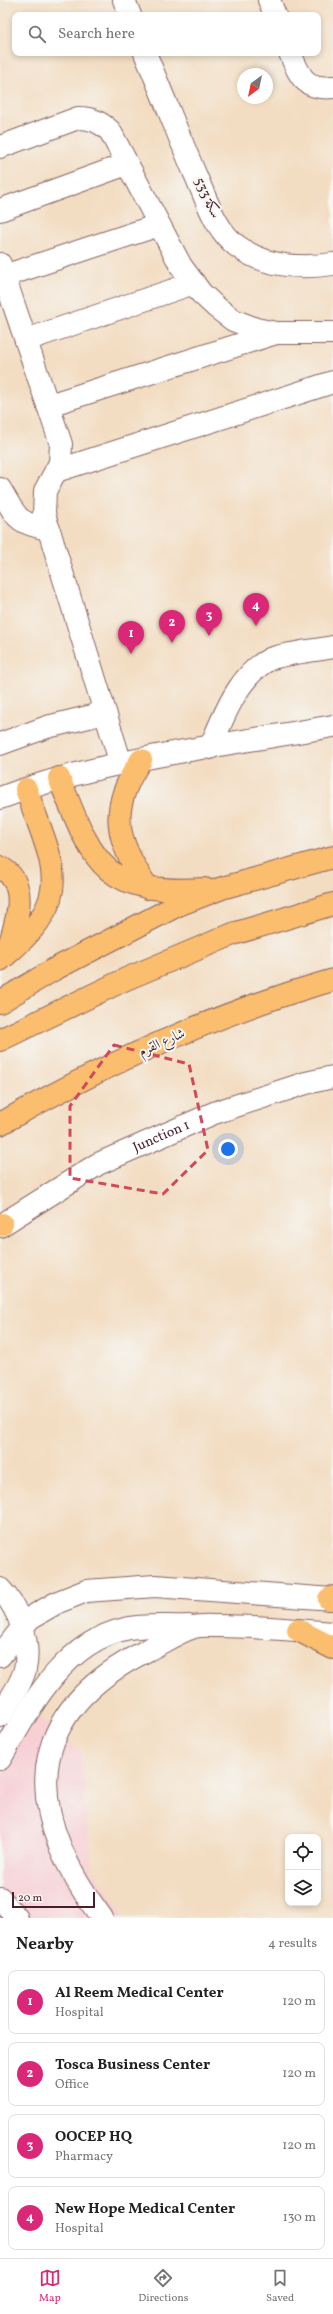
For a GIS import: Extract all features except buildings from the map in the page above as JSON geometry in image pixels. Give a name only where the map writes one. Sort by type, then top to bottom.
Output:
[{"type":"main road","points":[[131,762],[128,779],[120,800],[118,822],[129,857],[148,888]]},
{"type":"main road","points":[[59,778],[88,846],[98,861],[112,874],[129,883],[148,888],[189,890],[222,888]]},
{"type":"main road","points":[[3,958],[34,929],[52,898],[54,886],[51,860],[26,789]]},
{"type":"main road","points":[[0,1002],[53,970],[178,906],[222,888],[333,856]]},
{"type":"main road","points":[[0,867],[11,875],[18,890],[19,904],[17,918],[3,958]]},
{"type":"main road","points":[[0,1040],[126,978],[233,934],[333,904]]},
{"type":"main road","name":"شارع القرم","points":[[0,1124],[55,1093],[170,1039],[276,997],[333,980]]},
{"type":"main road","points":[[298,1630],[333,1648]]},
{"type":"street","points":[[124,0],[129,12]]},
{"type":"street","points":[[268,0],[274,12]]},
{"type":"street","name":"سكة 533","points":[[146,56],[188,157],[221,229],[237,246],[262,260],[287,266],[314,267],[333,264]]},
{"type":"street","points":[[291,56],[298,71],[307,84],[320,88],[333,87]]},
{"type":"street","points":[[0,147],[66,120],[90,118],[101,123],[110,131],[181,266],[216,307],[233,320],[256,330],[276,334],[333,333]]},
{"type":"street","points":[[0,210],[127,164]]},
{"type":"street","points":[[131,762],[105,713],[44,514],[43,502],[49,480],[56,471],[62,450],[49,405],[2,270],[159,225]]},
{"type":"street","points":[[26,340],[194,283]]},
{"type":"street","points":[[49,405],[276,334]]},
{"type":"street","points":[[56,471],[333,382]]},
{"type":"street","points":[[0,489],[20,519],[28,525],[49,529]]},
{"type":"street","points":[[210,748],[226,713],[249,676],[270,659],[333,647]]},
{"type":"street","points":[[0,744],[47,727],[105,713]]},
{"type":"street","points":[[0,798],[59,778],[131,762],[333,726]]},
{"type":"street","name":"Junction 1","points":[[1,1225],[98,1164],[214,1113],[306,1083],[333,1078]]},
{"type":"street","points":[[0,1656],[22,1626],[30,1618],[58,1602],[86,1591],[155,1586],[332,1598]]},
{"type":"street","points":[[0,1589],[10,1599],[22,1626],[25,1645],[25,1669],[0,1716]]},
{"type":"street","points":[[102,1918],[74,1877],[62,1853],[53,1828],[47,1771],[51,1743],[65,1716],[84,1692],[98,1680],[135,1656],[195,1626]]},
{"type":"street","points":[[0,1759],[31,1707],[50,1679],[75,1654],[90,1643],[110,1633],[126,1629],[147,1627],[237,1626],[333,1633]]},
{"type":"street","points":[[25,1669],[50,1679]]},
{"type":"street","points":[[0,1898],[17,1918]]},
{"type":"highlighted area","points":[[114,1045],[189,1064],[208,1150],[163,1194],[70,1178],[70,1106]]},
{"type":"shaded area","points":[[0,1685],[81,1752],[92,1870],[125,1918],[0,1918]]},
{"type":"place","name":"New Hope Medical Center","points":[[256,626]]},
{"type":"place","name":"OOCEP HQ","points":[[209,636]]},
{"type":"place","name":"Tosca Business Center","points":[[172,643]]},
{"type":"place","name":"Al Reem Medical Center","points":[[131,654]]}]
